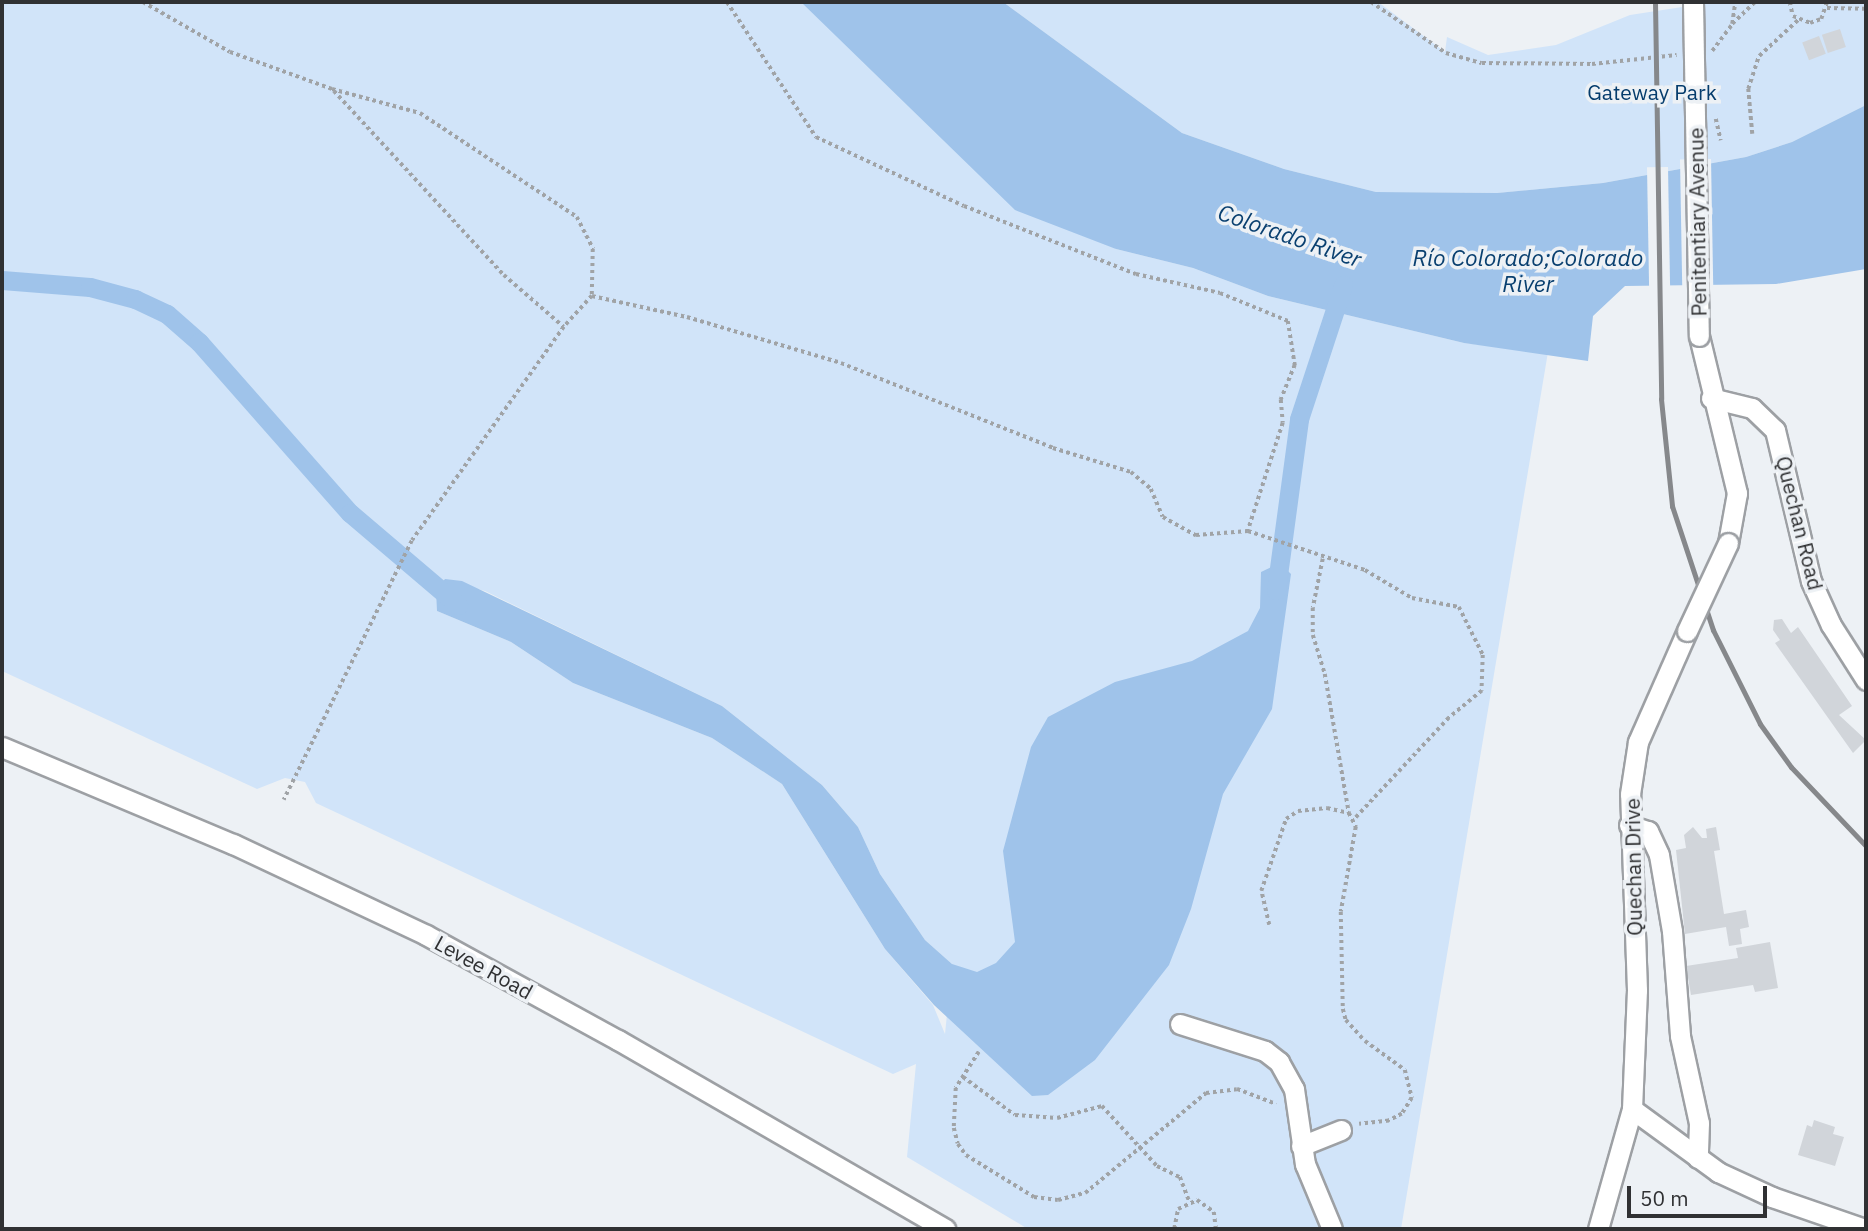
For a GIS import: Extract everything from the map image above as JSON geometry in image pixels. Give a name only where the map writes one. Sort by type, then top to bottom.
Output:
[{"type":"street","name":"Penitentiary Avenue","points":[[1693,2],[1699,336],[1711,398]]},
{"type":"street","name":"Quechan Drive","points":[[1598,1229],[1632,1109],[1637,990],[1629,825],[1638,741],[1728,543],[1737,493],[1711,398]]},
{"type":"street","name":"Quechan Road","points":[[1711,398],[1749,406],[1775,430],[1811,581],[1831,625],[1866,680]]},
{"type":"street","name":"Levee Road","points":[[2,747],[233,844],[426,935],[618,1040],[945,1229]]},
{"type":"street","points":[[1629,825],[1648,831],[1659,856],[1672,931],[1680,1035],[1699,1123],[1698,1158]]},
{"type":"street","points":[[1180,1024],[1265,1051],[1279,1062],[1294,1089],[1301,1146],[1332,1229]]},
{"type":"street","points":[[1632,1109],[1698,1158],[1821,1223],[1865,1229]]},
{"type":"street","points":[[1301,1146],[1341,1130]]},
{"type":"path","points":[[144,2],[230,52],[332,89],[421,113],[577,217],[593,249],[592,296],[564,327],[412,541],[284,800]]},
{"type":"path","points":[[727,2],[816,137],[964,206],[1124,269],[1220,293],[1288,321],[1295,365],[1281,400],[1283,423],[1248,531]]},
{"type":"path","points":[[1371,2],[1446,52],[1482,64],[1591,64],[1687,54]]},
{"type":"path","points":[[1732,24],[1735,2]]},
{"type":"path","points":[[1701,52],[1714,51],[1732,24],[1755,2]]},
{"type":"path","points":[[1790,2],[1798,20]]},
{"type":"path","points":[[1752,134],[1748,89],[1759,57],[1798,20],[1816,22],[1827,8],[1827,2]]},
{"type":"path","points":[[1827,8],[1866,9]]},
{"type":"path","points":[[332,89],[504,275],[564,327]]},
{"type":"path","points":[[592,296],[687,317],[841,363],[1053,448],[1131,472],[1151,489],[1163,517],[1196,535],[1248,531],[1323,559],[1365,570],[1412,598],[1459,607],[1483,655],[1482,691],[1449,718],[1354,820]]},
{"type":"path","points":[[1323,559],[1314,596],[1313,635],[1325,674],[1349,813]]},
{"type":"path","points":[[963,1077],[1015,1115],[1057,1118],[1102,1106],[1157,1166],[1180,1177],[1189,1201]]},
{"type":"path","points":[[1174,1229],[1174,1215],[1189,1201]]},
{"type":"path","points":[[1189,1201],[1210,1206],[1217,1219],[1216,1229]]},
{"type":"green space","points":[[2,2],[804,2],[1116,249],[1193,268],[1268,296],[1464,343],[1548,352],[1401,1229],[1028,1229],[907,1157],[916,1064],[893,1074],[316,803],[305,782],[285,778],[257,789],[2,671]],"holes":[[[445,580],[485,591],[722,706],[822,785],[858,827],[880,874],[925,940],[952,964],[945,1034],[933,1005],[885,949],[782,784],[712,738],[573,683],[511,642],[437,611]]]},
{"type":"green space","name":"Gateway Park","points":[[1003,2],[1378,2],[1445,52],[1447,37],[1488,55],[1556,45],[1630,15],[1715,2],[1866,2],[1866,105],[1792,142],[1746,157],[1603,183],[1497,193],[1376,192],[1284,169],[1182,133]]},
{"type":"water","name":"Río Colorado;Colorado River","points":[[801,2],[1003,2],[1182,133],[1284,169],[1376,192],[1497,193],[1603,183],[1746,157],[1792,142],[1866,105],[1866,269],[1776,284],[1625,286],[1593,316],[1588,361],[1464,343],[1268,296],[1193,268],[1116,249],[1015,210]]},
{"type":"water","points":[[1280,563],[1291,574],[1272,709],[1223,794],[1191,909],[1169,965],[1095,1060],[1048,1095],[1032,1096],[934,1005],[885,949],[782,784],[712,738],[573,683],[511,642],[437,611],[436,590],[445,579],[462,581],[722,706],[822,785],[858,827],[880,874],[925,940],[952,964],[977,972],[996,963],[1015,942],[1003,851],[1031,747],[1048,717],[1115,682],[1192,661],[1248,631],[1260,608],[1261,572]]},
{"type":"pier","points":[[1711,159],[1713,288],[1682,289],[1680,160]]},
{"type":"pier","points":[[1647,167],[1668,167],[1670,289],[1649,289]]},
{"type":"building","points":[[1840,29],[1846,47],[1828,53],[1822,35]]},
{"type":"building","points":[[1819,36],[1826,54],[1809,60],[1802,42]]},
{"type":"building","points":[[1782,619],[1791,633],[1798,627],[1852,706],[1839,715],[1866,740],[1853,753],[1775,643],[1780,640],[1773,630],[1774,620]]},
{"type":"building","points":[[1693,827],[1702,838],[1707,838],[1706,829],[1716,827],[1720,850],[1714,851],[1724,914],[1746,910],[1749,927],[1740,929],[1742,944],[1729,946],[1726,927],[1685,934],[1676,850],[1686,848],[1684,835]]},
{"type":"building","points":[[1770,942],[1778,988],[1755,992],[1753,985],[1691,995],[1686,966],[1738,958],[1736,948]]},
{"type":"building","points":[[1814,1120],[1835,1127],[1833,1134],[1844,1137],[1835,1166],[1798,1155],[1807,1125],[1812,1127]]},
{"type":"waterway","points":[[2,280],[90,287],[135,299],[167,314],[199,342],[350,513],[458,605]]},
{"type":"waterway","points":[[1276,590],[1299,419],[1343,285]]},
{"type":"railway","points":[[1655,2],[1661,399],[1672,506],[1713,630],[1760,724],[1791,767],[1866,846]]},
{"type":"water label","name":"Colorado River","points":[[1290,235]]}]
